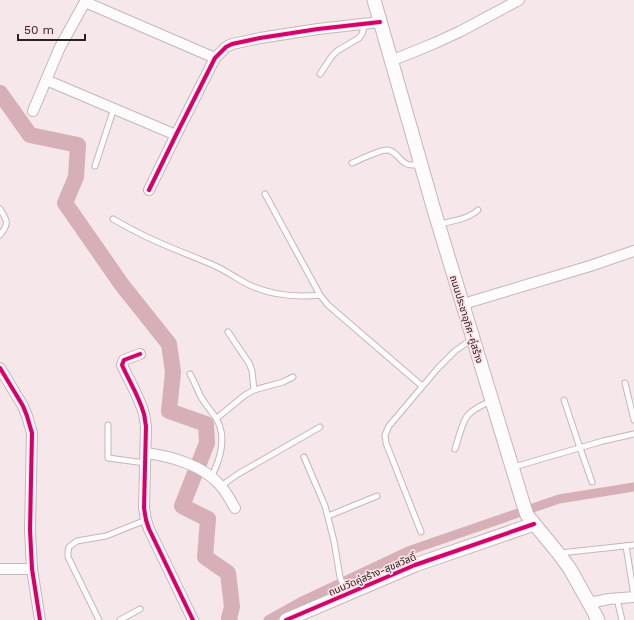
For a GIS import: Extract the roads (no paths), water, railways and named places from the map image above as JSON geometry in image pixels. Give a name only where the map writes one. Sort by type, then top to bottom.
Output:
[{"type":"main road","name":"ถนนประชาอุทิศ-คู่สร้าง","points":[[374,0],[421,165],[491,400],[528,514],[570,569],[598,620]]},
{"type":"main road","name":"ถนนวัดคู่สร้าง-สุขสวัสดิ์","points":[[286,620],[345,590],[415,565],[528,514]]},
{"type":"street","points":[[391,60],[461,31],[519,0]]},
{"type":"street","points":[[33,111],[60,47],[86,1],[215,58]]},
{"type":"street","points":[[149,190],[215,58],[226,47],[232,44],[303,32],[380,22]]},
{"type":"street","points":[[46,80],[176,134]]},
{"type":"street","points":[[463,304],[590,266],[634,250]]},
{"type":"street","points":[[140,354],[124,360],[122,365],[137,396],[144,414],[146,426],[144,508],[146,520],[193,620]]},
{"type":"street","points":[[0,368],[23,406],[32,433],[30,530],[32,569],[40,620]]},
{"type":"street","points":[[146,453],[176,459],[202,470],[221,486],[235,508]]},
{"type":"street","points":[[0,569],[32,569]]},
{"type":"street","points":[[589,603],[634,597]]},
{"type":"lane","points":[[320,74],[337,51],[359,38],[365,24]]},
{"type":"lane","points":[[95,166],[114,108]]},
{"type":"lane","points":[[352,163],[383,150],[389,150],[400,157],[404,163],[410,165],[421,165]]},
{"type":"lane","points":[[265,194],[320,294],[328,304],[422,386]]},
{"type":"lane","points":[[0,209],[6,218],[6,226],[0,235]]},
{"type":"lane","points":[[439,224],[458,220],[474,214],[478,210]]},
{"type":"lane","points":[[113,219],[134,231],[219,267],[264,291],[287,296],[320,294]]},
{"type":"lane","points":[[228,332],[249,363],[252,372],[254,390]]},
{"type":"lane","points":[[421,532],[386,443],[385,434],[389,426],[438,368],[455,351],[473,338]]},
{"type":"lane","points":[[190,374],[200,395],[220,425],[222,433],[221,446],[216,468],[212,477]]},
{"type":"lane","points":[[216,418],[244,395],[254,390],[284,382],[293,377]]},
{"type":"lane","points":[[625,383],[634,420]]},
{"type":"lane","points":[[455,449],[466,417],[479,406],[491,400]]},
{"type":"lane","points":[[564,400],[592,482]]},
{"type":"lane","points":[[108,425],[108,458],[145,463]]},
{"type":"lane","points":[[221,486],[238,474],[320,427]]},
{"type":"lane","points":[[513,468],[603,441],[634,434]]},
{"type":"lane","points":[[304,457],[325,506],[334,541],[340,577],[345,590]]},
{"type":"lane","points":[[328,516],[377,496]]},
{"type":"lane","points":[[99,620],[68,557],[69,547],[77,541],[106,536],[146,520]]},
{"type":"lane","points":[[559,554],[634,545]]},
{"type":"lane","points":[[626,546],[634,597]]},
{"type":"lane","points":[[617,599],[622,620]]},
{"type":"lane","points":[[120,620],[140,609]]},
{"type":"waterway","points":[[0,93],[30,135],[78,145],[76,177],[65,203],[122,285],[169,344],[173,372],[169,411],[206,424],[207,443],[182,506],[208,519],[205,557],[228,573],[232,607],[229,618],[230,620]]},
{"type":"waterway","points":[[268,620],[302,601],[408,551],[559,499],[634,487]]}]
